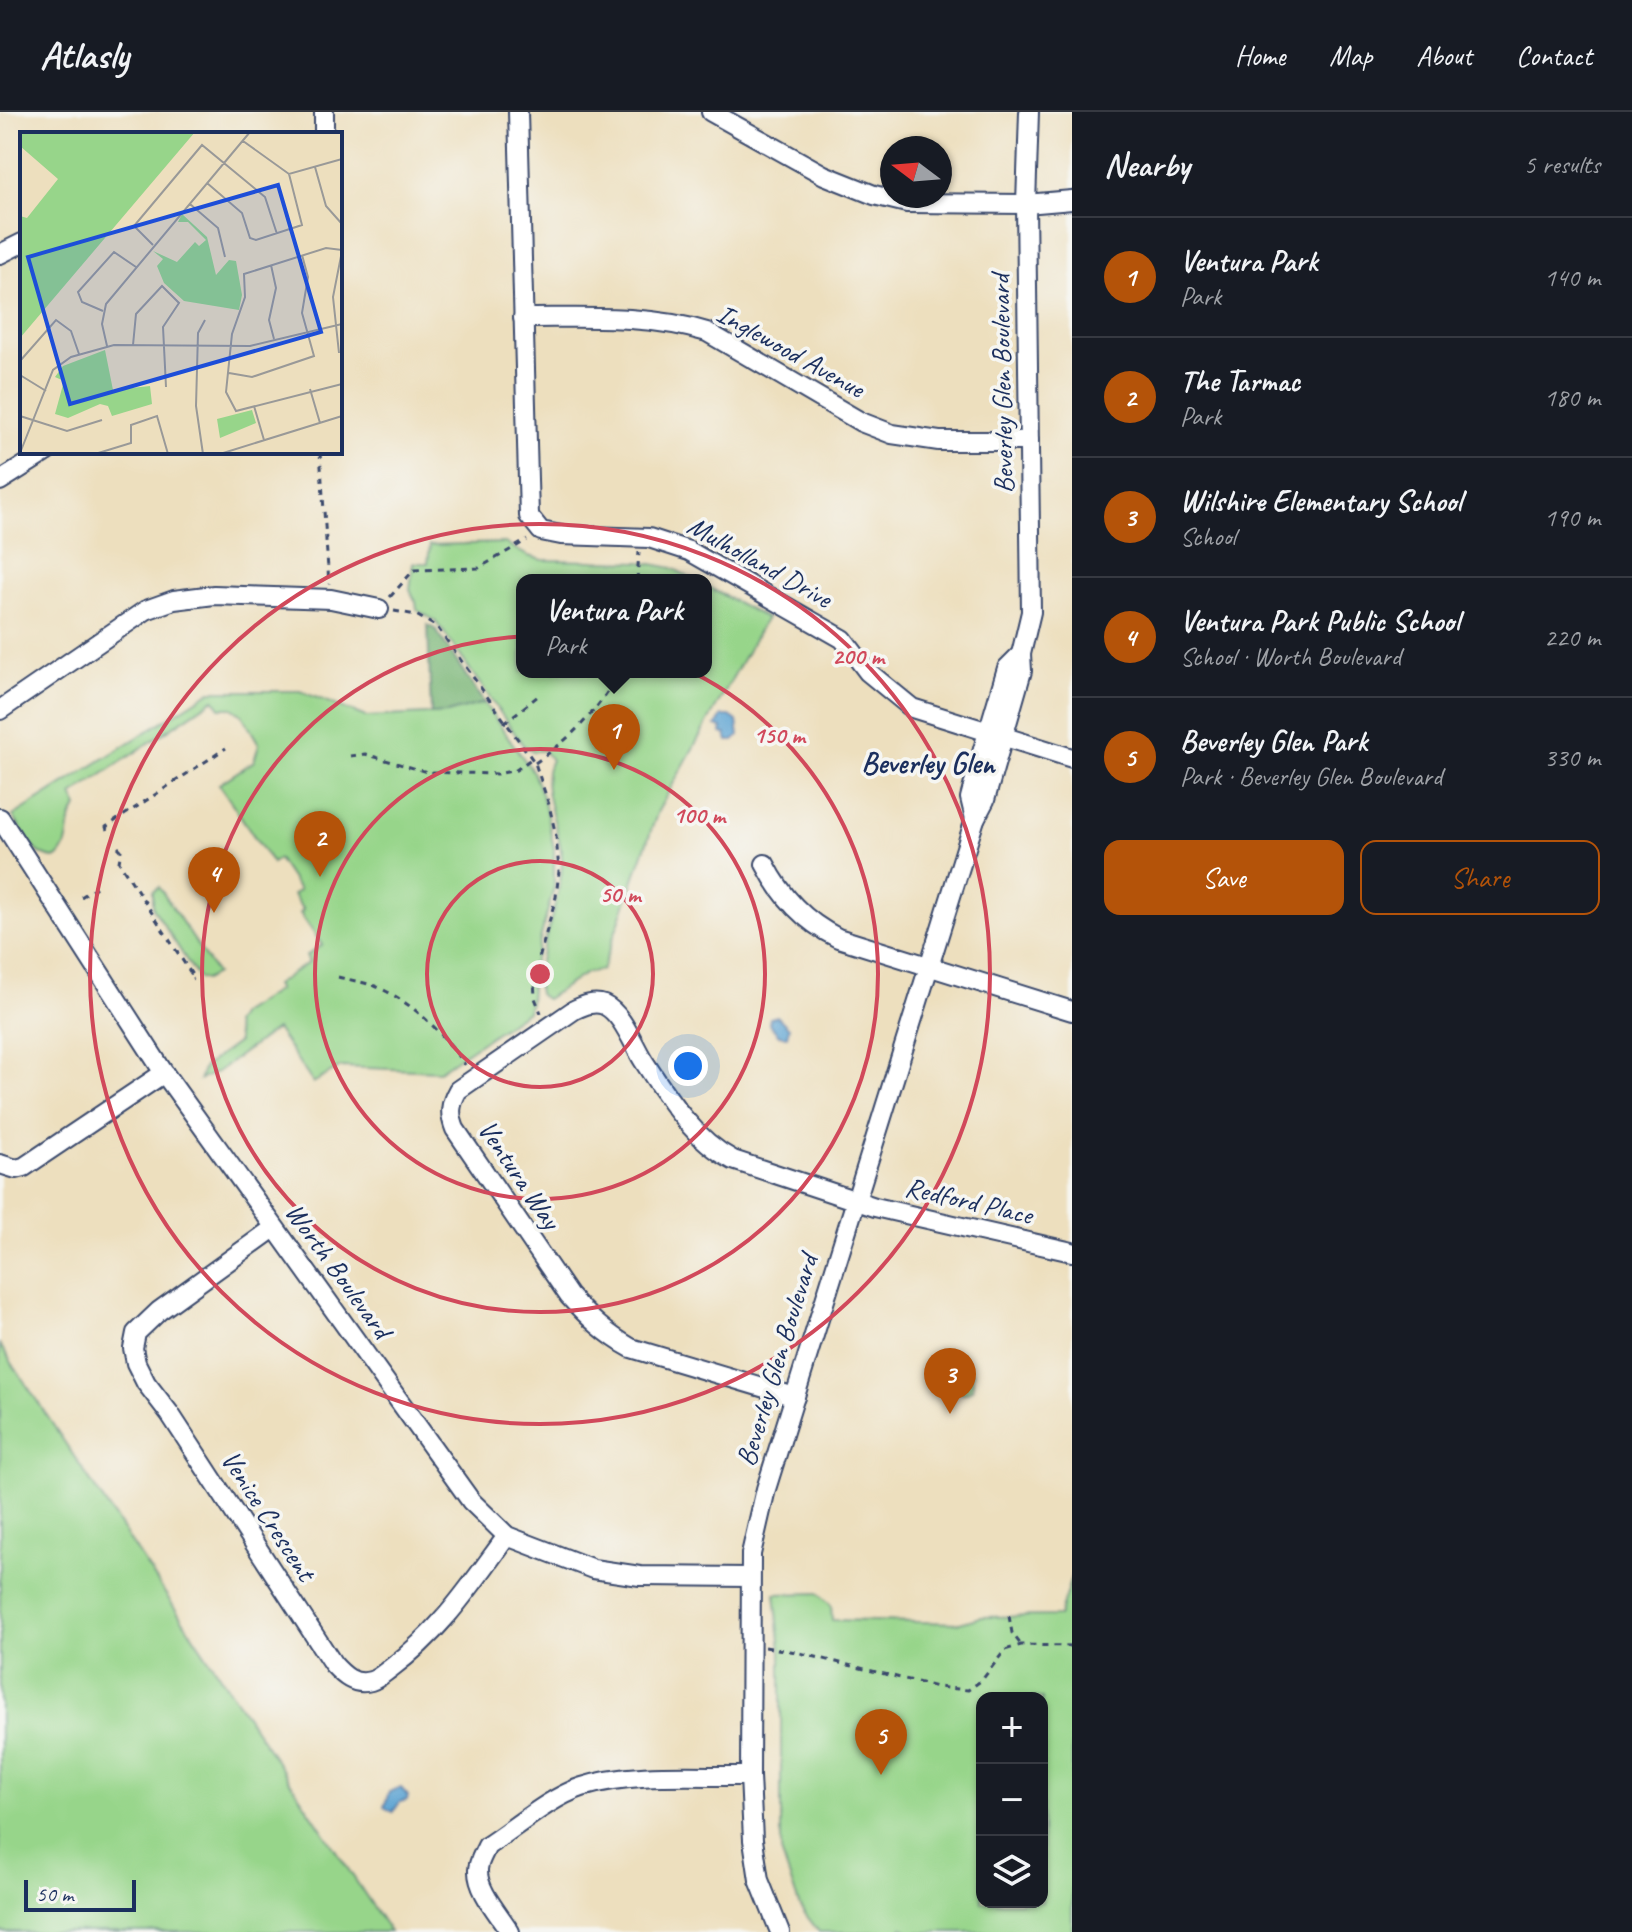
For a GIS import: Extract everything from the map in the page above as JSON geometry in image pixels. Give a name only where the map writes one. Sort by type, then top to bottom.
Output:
[{"type":"street","points":[[518,112],[529,516],[541,531]]},
{"type":"street","points":[[711,112],[824,175],[874,195],[907,203],[1026,204],[1072,200]]},
{"type":"street","name":"Beverley Glen Boulevard","points":[[780,1932],[759,1880],[753,1840],[750,1577],[756,1527],[975,819],[970,798],[996,734],[1007,668],[1021,654],[1031,612],[1026,204],[1029,112]]},
{"type":"street","points":[[0,254],[20,244]]},
{"type":"street","name":"Inglewood Avenue","points":[[523,318],[640,319],[685,326],[707,332],[861,422],[892,434],[939,441],[1029,441]]},
{"type":"street","points":[[0,481],[43,454]]},
{"type":"street","name":"Mulholland Drive","points":[[541,531],[561,535],[639,536],[661,540],[689,551],[843,639],[868,672],[912,708],[1072,758]]},
{"type":"street","points":[[0,710],[146,610],[174,600],[214,595],[331,599],[379,609]]},
{"type":"street","name":"Worth Boulevard","points":[[0,818],[164,1073],[471,1501],[507,1536],[593,1569],[640,1576],[750,1577]]},
{"type":"street","points":[[765,864],[791,903],[818,927],[852,943],[1072,1011]]},
{"type":"street","name":"Ventura Way","points":[[795,1397],[631,1348],[612,1338],[590,1319],[569,1296],[455,1129],[450,1116],[452,1100],[458,1090],[473,1078],[574,1010],[590,1003],[604,1005],[617,1016],[645,1063],[695,1132],[713,1149],[733,1160],[855,1201]]},
{"type":"street","points":[[0,1164],[16,1169],[24,1167],[164,1073]]},
{"type":"street","name":"Redford Place","points":[[855,1201],[1072,1252]]},
{"type":"street","name":"Venice Crescent","points":[[274,1228],[159,1311],[136,1333],[133,1348],[136,1363],[146,1383],[170,1414],[333,1664],[346,1678],[361,1682],[373,1681],[397,1664],[439,1628],[507,1536]]},
{"type":"street","points":[[510,1932],[480,1884],[478,1869],[481,1858],[487,1846],[558,1799],[581,1787],[611,1780],[750,1776]]},
{"type":"path","points":[[320,454],[331,599]]},
{"type":"path","points":[[379,609],[414,570],[479,568],[541,531]]},
{"type":"path","points":[[637,574],[639,536]]},
{"type":"path","points":[[379,609],[416,615],[437,627],[533,761],[551,813],[559,859],[556,897],[533,984],[535,998],[548,1028]]},
{"type":"path","points":[[350,756],[365,754],[427,772],[497,774],[516,770],[566,741],[587,721],[615,678]]},
{"type":"path","points":[[504,723],[538,696]]},
{"type":"path","points":[[107,830],[106,827],[226,748]]},
{"type":"path","points":[[118,847],[121,850],[119,862],[192,979]]},
{"type":"path","points":[[81,897],[101,884]]},
{"type":"path","points":[[338,977],[376,987],[410,1007],[450,1041],[473,1078]]},
{"type":"path","points":[[1009,1616],[1012,1633],[1021,1645]]},
{"type":"path","points":[[750,1644],[796,1652],[937,1687],[968,1690],[982,1680],[1005,1650],[1021,1645],[1072,1646]]},
{"type":"green space","points":[[505,543],[528,556],[543,560],[641,562],[672,568],[684,574],[516,574],[516,678],[712,678],[712,589],[766,618],[658,811],[602,970],[586,973],[546,999],[538,994],[537,980],[562,861],[546,783],[551,760],[544,751],[533,751],[523,745],[443,631],[434,620],[417,610],[410,590],[413,563],[428,563],[430,545]]},
{"type":"green space","points":[[428,625],[436,630],[484,703],[431,714]]},
{"type":"green space","points":[[211,691],[300,691],[366,717],[447,713],[484,703],[533,772],[544,802],[554,848],[554,887],[532,970],[527,1011],[439,1071],[341,1067],[313,1083],[276,1029],[217,1072],[199,1080],[204,1067],[238,1042],[234,1024],[240,1014],[278,990],[275,985],[309,962],[306,956],[322,945],[300,913],[303,910],[293,895],[299,890],[278,859],[272,863],[219,784],[254,761],[259,744],[242,715],[232,708],[220,708],[214,699],[72,795],[78,807],[71,819],[65,846],[57,858],[36,850],[13,816]]},
{"type":"green space","points":[[159,887],[216,974],[205,980],[198,978],[153,908],[153,891]]},
{"type":"green space","points":[[0,1345],[390,1932],[0,1932]]},
{"type":"green space","points":[[957,1368],[969,1368],[973,1373],[973,1388],[967,1393],[961,1393],[958,1388]]},
{"type":"green space","points":[[1072,1575],[1072,1932],[910,1932],[902,1927],[899,1932],[819,1932],[800,1907],[781,1852],[781,1650],[775,1594],[818,1593],[831,1605],[832,1620],[960,1623],[980,1617],[1059,1616]]},
{"type":"water","points":[[722,716],[730,716],[737,721],[739,736],[734,741],[728,741],[726,734],[721,733],[722,728],[716,726]]},
{"type":"water","points":[[777,1016],[789,1028],[787,1036],[779,1035],[769,1024],[770,1018]]},
{"type":"water","points":[[401,1788],[408,1796],[407,1800],[400,1802],[393,1812],[384,1807],[389,1792]]},
{"type":"place","name":"Ventura Park","points":[[614,770]]},
{"type":"place","name":"The Tarmac","points":[[320,877]]},
{"type":"place","name":"Ventura Park Public School","points":[[214,913]]},
{"type":"place","name":"Wilshire Elementary School","points":[[950,1414]]},
{"type":"place","name":"Beverley Glen Park","points":[[881,1775]]},
{"type":"district","name":"Beverley Glen","points":[[928,763]]}]
